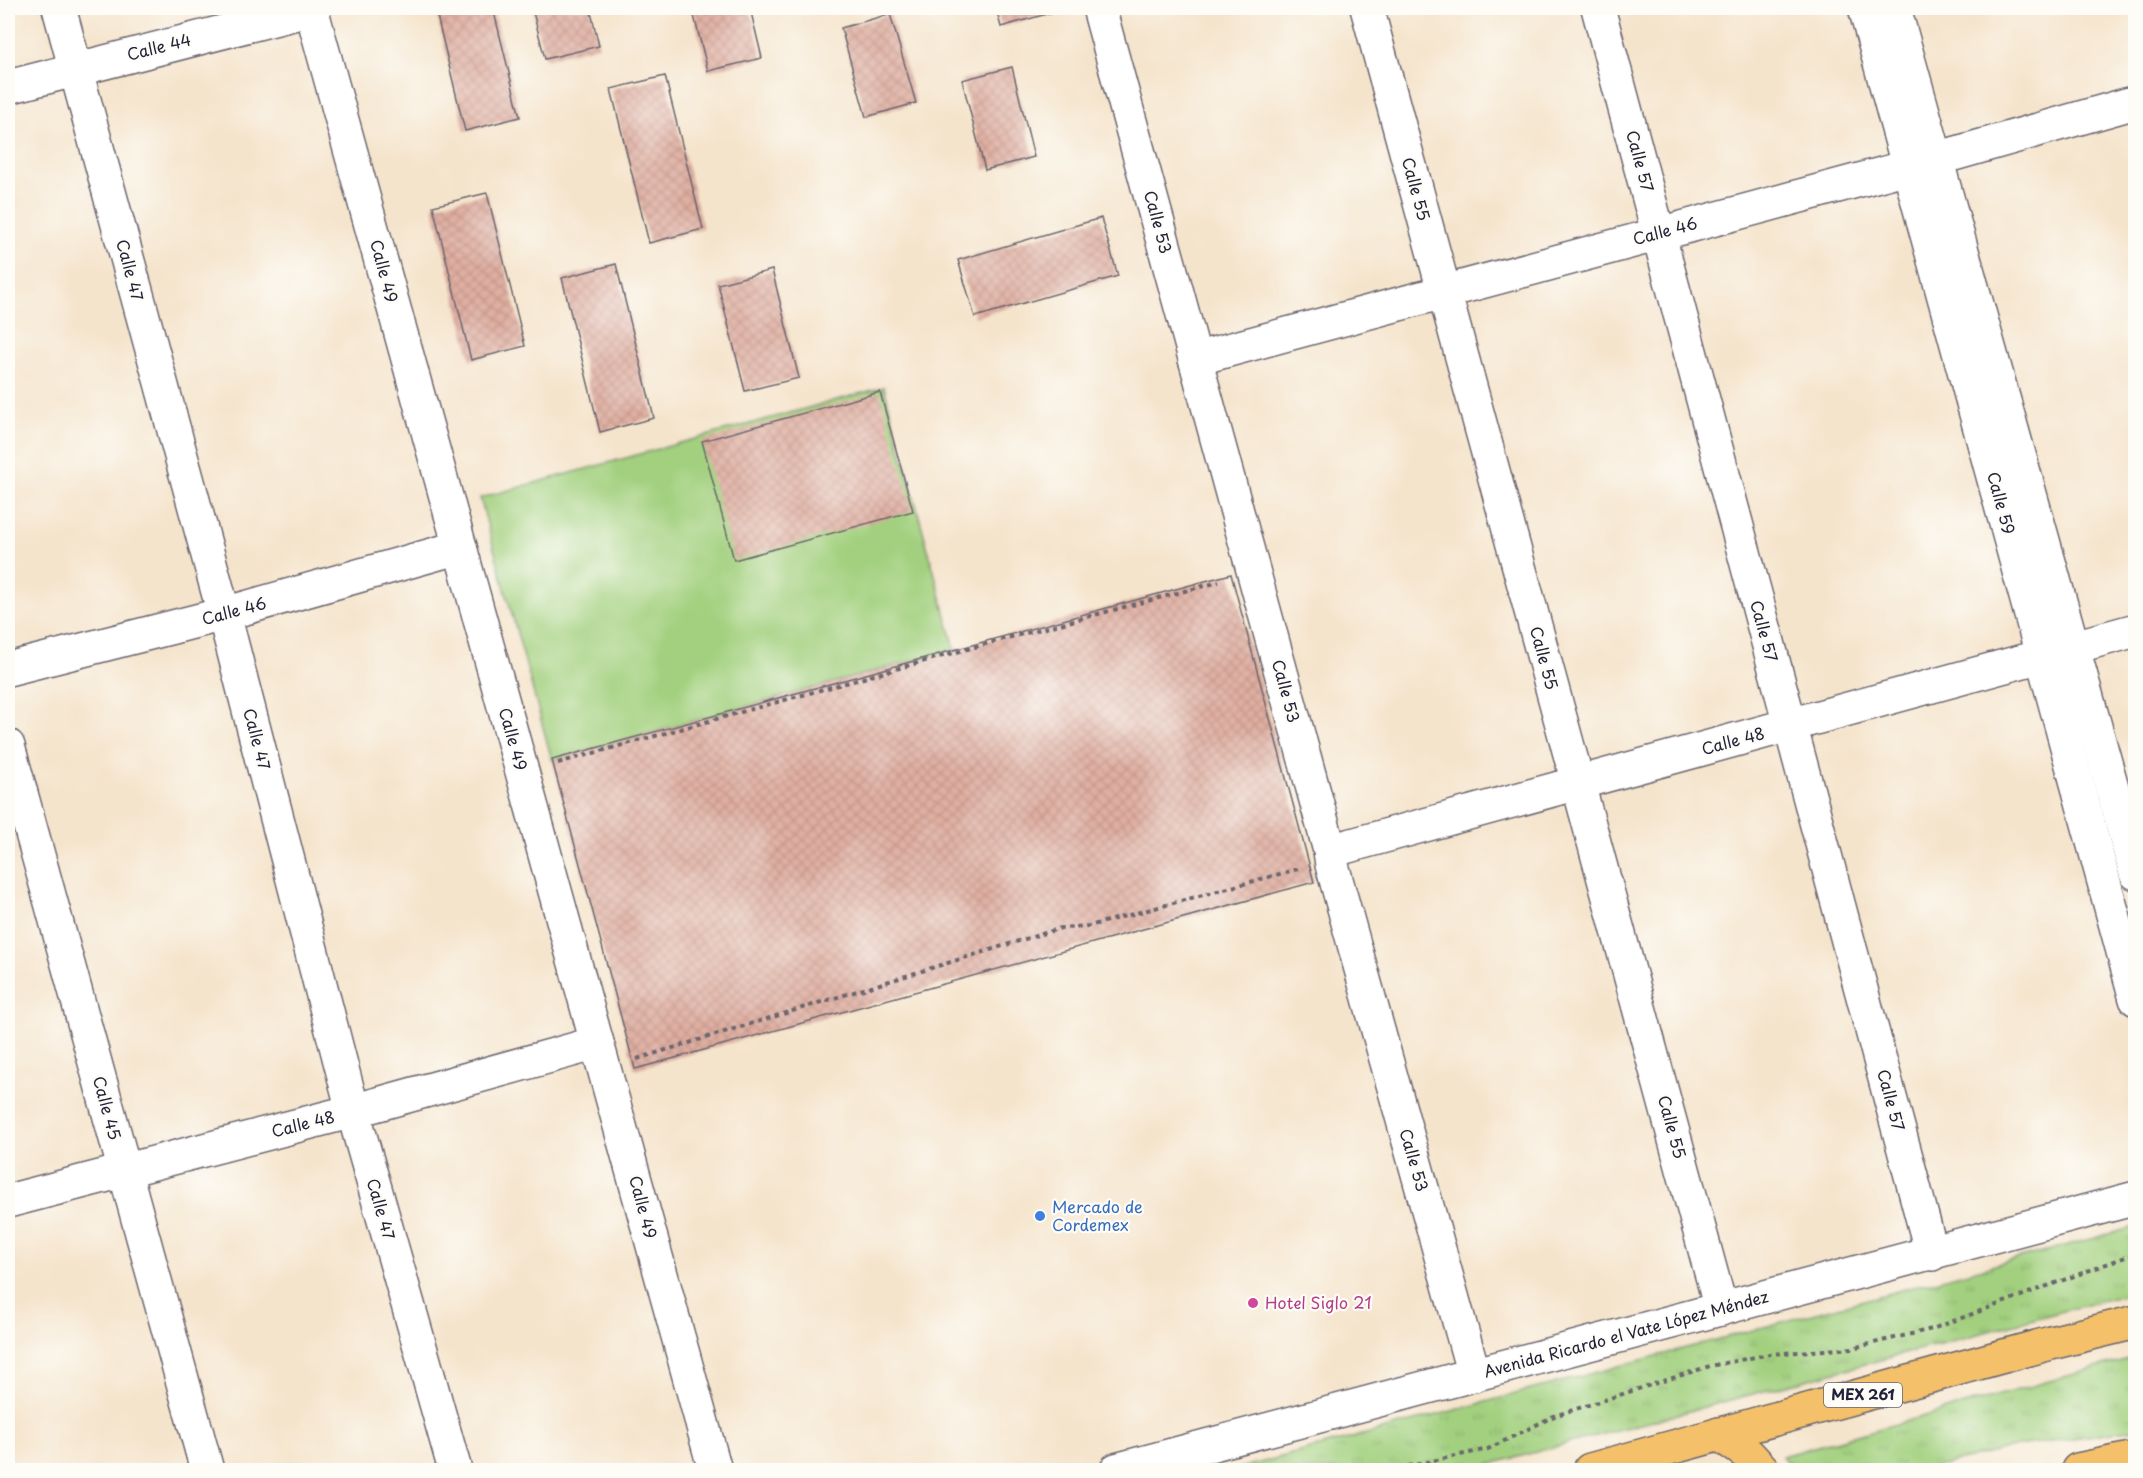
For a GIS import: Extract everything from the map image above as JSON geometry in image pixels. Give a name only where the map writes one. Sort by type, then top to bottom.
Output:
[{"type":"main road","name":"MEX 261","points":[[1590,1470],[2051,1343],[2136,1322]]},
{"type":"main road","points":[[1719,1434],[1749,1455],[1763,1470]]},
{"type":"main road","points":[[2090,1469],[2136,1458]]},
{"type":"street","name":"Calle 47","points":[[59,8],[224,615],[354,1111],[455,1470]]},
{"type":"street","name":"Calle 44","points":[[8,87],[311,8]]},
{"type":"street","name":"Calle 49","points":[[311,8],[715,1470]]},
{"type":"street","name":"Calle 53","points":[[1099,8],[1474,1375]]},
{"type":"street","name":"Calle 55","points":[[1367,8],[1721,1309]]},
{"type":"street","name":"Calle 57","points":[[1598,8],[1660,232],[1789,725],[1932,1254]]},
{"type":"street","name":"Calle 59","points":[[1865,8],[1922,163],[2074,647],[2136,873]]},
{"type":"street","name":"Calle 59","points":[[1894,8],[1922,163],[2043,656],[2136,999]]},
{"type":"street","name":"Calle 46","points":[[1195,359],[1922,163],[2136,102]]},
{"type":"street","name":"Calle 46","points":[[8,669],[224,615],[460,547]]},
{"type":"street","name":"Calle 48","points":[[1331,858],[1578,783],[2136,630]]},
{"type":"street","name":"Calle 45","points":[[8,746],[207,1470]]},
{"type":"street","name":"Calle 48","points":[[8,1201],[354,1111],[601,1056]]},
{"type":"street","name":"Avenida Ricardo el Vate López Méndez","points":[[1116,1470],[2136,1198]]},
{"type":"path","points":[[522,773],[1011,636],[1254,573]]},
{"type":"path","points":[[601,1056],[675,1048],[1061,928],[1089,926],[1321,863],[1323,867],[1331,858]]},
{"type":"path","points":[[1390,1470],[1488,1449],[1554,1416],[1710,1366],[1770,1354],[1853,1348],[1932,1329],[2136,1253]]},
{"type":"green space","points":[[884,387],[955,649],[552,760],[480,498]]},
{"type":"green space","points":[[2135,1227],[2135,1292],[1469,1470],[1233,1470]]},
{"type":"green space","points":[[2135,1357],[2135,1429],[2017,1446],[1926,1470],[1793,1470],[1782,1456]]},
{"type":"building","points":[[435,8],[493,8],[520,117],[465,131]]},
{"type":"building","points":[[532,8],[590,8],[599,46],[545,59]]},
{"type":"building","points":[[692,8],[750,8],[762,58],[708,71]]},
{"type":"building","points":[[996,8],[1048,8],[1050,13],[1001,27]]},
{"type":"building","points":[[890,14],[916,103],[866,117],[841,28]]},
{"type":"building","points":[[1012,67],[1034,157],[985,170],[962,80]]},
{"type":"building","points":[[665,76],[703,229],[649,243],[611,89]]},
{"type":"building","points":[[487,193],[525,346],[471,360],[433,206]]},
{"type":"building","points":[[1101,218],[1118,276],[975,317],[958,260]]},
{"type":"building","points":[[616,264],[654,418],[600,432],[562,278]]},
{"type":"building","points":[[772,270],[799,378],[745,391],[718,284]]},
{"type":"building","points":[[880,392],[913,511],[734,560],[702,441]]},
{"type":"building","points":[[1231,574],[1314,882],[635,1069],[552,760]]},
{"type":"place","name":"Mercado de Cordemex","points":[[1040,1216]]},
{"type":"place","name":"Hotel Siglo 21","points":[[1253,1303]]}]
